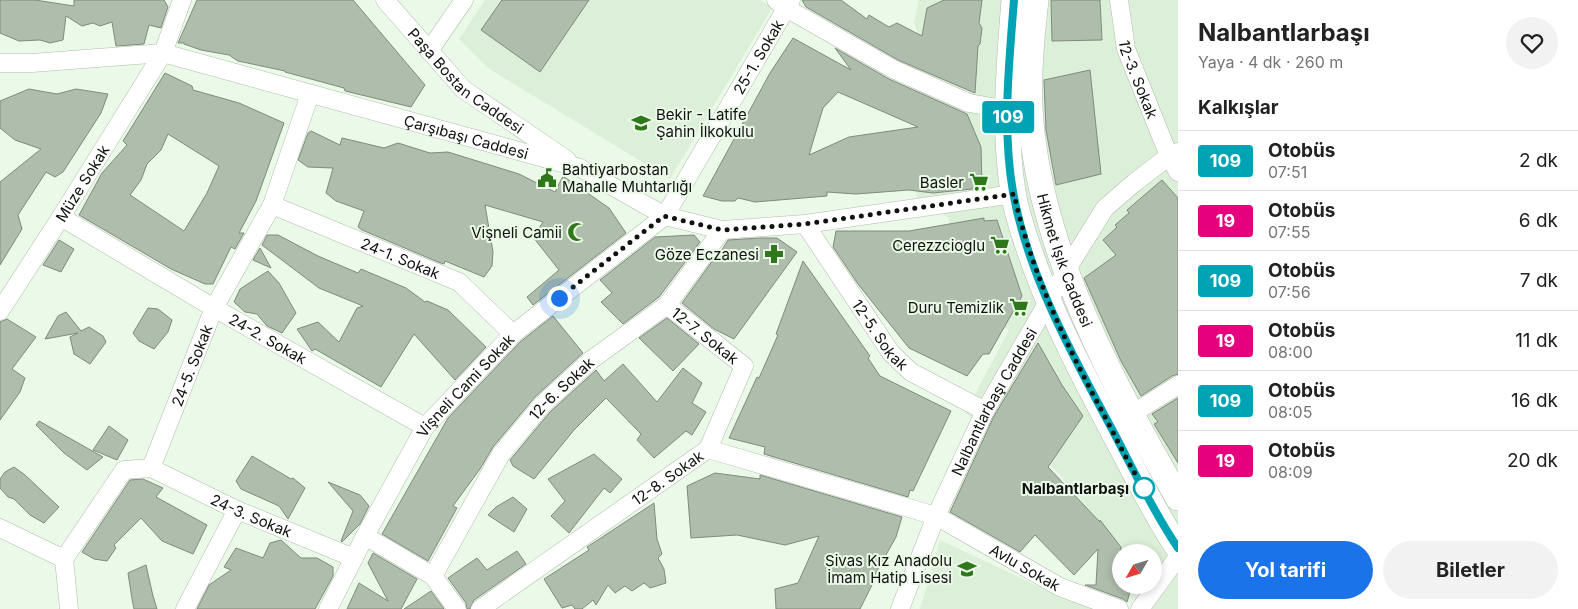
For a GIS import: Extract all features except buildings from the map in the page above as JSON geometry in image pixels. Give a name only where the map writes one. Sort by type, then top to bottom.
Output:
[{"type":"street","name":"Müze Sokak","points":[[0,311],[61,218],[163,53],[182,0]]},
{"type":"street","name":"Paşa Bostan Caddesi","points":[[385,0],[463,89],[580,168]]},
{"type":"street","points":[[429,51],[464,0]]},
{"type":"street","name":"Hikmet Işık Caddesi","points":[[1014,0],[1007,125],[1014,194],[1019,219],[1057,323],[1095,398],[1178,548]]},
{"type":"street","name":"Hikmet Işık Caddesi","points":[[1036,0],[1032,42],[1030,102],[1032,131],[1040,184],[1076,296],[1100,351],[1178,498]]},
{"type":"street","name":"12-3. Sokak","points":[[1119,0],[1126,49],[1173,154],[1178,172]]},
{"type":"street","points":[[784,3],[893,69],[969,103],[1008,110]]},
{"type":"street","name":"25-1. Sokak","points":[[664,216],[784,3]]},
{"type":"street","name":"Çarşıbaşı Caddesi","points":[[0,63],[32,64],[163,53],[580,168],[664,216],[722,230],[805,224],[1014,194]]},
{"type":"street","name":"24-5. Sokak","points":[[151,468],[214,308],[272,205],[310,94]]},
{"type":"street","name":"Nalbantlarbaşı Caddesi","points":[[900,609],[936,516],[985,411],[1048,300],[1105,208],[1134,183],[1173,154]]},
{"type":"street","name":"24-1. Sokak","points":[[272,205],[460,282],[514,334]]},
{"type":"street","name":"Vişneli Cami Sokak","points":[[328,609],[365,536],[425,427],[514,334],[664,216]]},
{"type":"street","name":"24-2. Sokak","points":[[61,218],[214,308],[425,427]]},
{"type":"street","name":"12-5. Sokak","points":[[805,224],[891,353],[911,372],[985,411]]},
{"type":"street","name":"12-6. Sokak","points":[[433,576],[501,454],[542,405],[591,360],[667,305],[722,230]]},
{"type":"street","name":"12-7. Sokak","points":[[667,305],[744,366],[708,448]]},
{"type":"street","points":[[1132,414],[1178,385]]},
{"type":"street","name":"12-8. Sokak","points":[[480,609],[708,448],[936,516]]},
{"type":"street","points":[[69,609],[64,559],[124,470],[151,468]]},
{"type":"street","name":"24-3. Sokak","points":[[151,468],[237,510],[354,558]]},
{"type":"street","points":[[185,609],[237,510]]},
{"type":"street","name":"Avlu Sokak","points":[[936,516],[1060,587],[1119,609]]},
{"type":"street","points":[[0,528],[64,559]]},
{"type":"street","points":[[365,536],[433,576],[457,609]]},
{"type":"street","points":[[1140,609],[1178,557]]},
{"type":"shaded area","name":"Bekir - Latife Şahin İlkokulu","points":[[485,0],[761,0],[772,8],[670,179],[488,68],[459,39]]},
{"type":"shaded area","points":[[919,0],[1178,0],[1178,609],[1136,609],[1147,594],[1162,594],[1162,544],[1120,544],[1053,467],[965,413],[1009,330],[942,288],[949,218],[917,197],[911,131],[928,101],[904,77],[920,40],[914,23]]},
{"type":"shaded area","name":"Sivas Kız Anadolu İmam Hatip Lisesi","points":[[940,540],[1065,599],[1095,609],[920,609]]},
{"type":"bus line","name":"109","points":[[1014,0],[1007,125],[1011,174],[1019,219],[1034,265],[1057,323],[1119,444],[1178,548]]},
{"type":"place","name":"Bekir - Latife Şahin İlkokulu","points":[[641,123]]},
{"type":"place","name":"Bahtiyarbostan Mahalle Muhtarlığı","points":[[547,178]]},
{"type":"place","name":"Basler","points":[[979,182]]},
{"type":"place","name":"Vişneli Camii","points":[[577,232]]},
{"type":"place","name":"Cerezzcioglu","points":[[1000,245]]},
{"type":"place","name":"Göze Eczanesi","points":[[774,254]]},
{"type":"place","name":"Duru Temizlik","points":[[1019,307]]},
{"type":"place","name":"Nalbantlarbaşı","points":[[1144,488]]},
{"type":"place","name":"Sivas Kız Anadolu İmam Hatip Lisesi","points":[[967,569]]},
{"type":"route","points":[[559,298],[664,216],[722,230],[805,224],[1014,194],[1019,219],[1040,281],[1057,323],[1144,488]]}]
